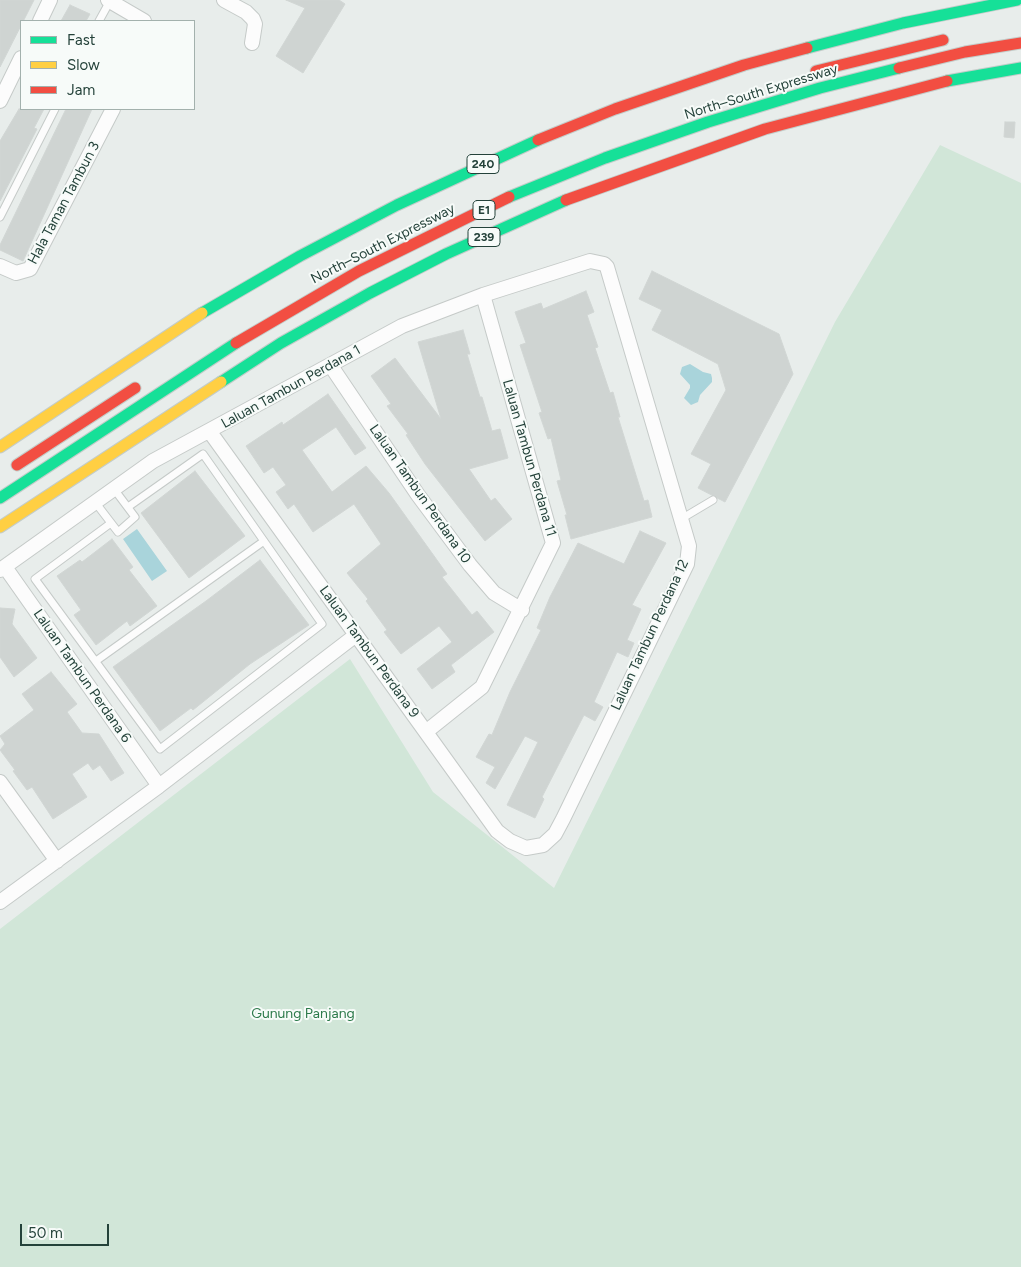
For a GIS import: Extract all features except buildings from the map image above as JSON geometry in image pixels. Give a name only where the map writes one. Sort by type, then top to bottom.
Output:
[{"type":"main road","name":"240","points":[[0,447],[198,316],[300,256],[397,205],[514,150],[615,109],[744,65],[903,23],[1017,0]]},
{"type":"main road","name":"North–South Expressway","points":[[806,74],[888,52],[959,37]]},
{"type":"main road","name":"North–South Expressway","points":[[0,498],[261,327],[359,271],[510,197],[605,158],[690,128],[811,91],[965,52],[1021,43]]},
{"type":"main road","name":"239","points":[[0,527],[280,343],[438,258],[559,204],[682,157],[764,129],[965,77],[1021,68]]},
{"type":"main road","points":[[8,472],[149,378]]},
{"type":"street","points":[[40,20],[50,0]]},
{"type":"street","points":[[109,0],[142,20]]},
{"type":"street","points":[[224,0],[246,12],[253,19],[252,43]]},
{"type":"street","points":[[0,101],[20,60]]},
{"type":"street","name":"Hala Taman Tambun 3","points":[[0,266],[16,273],[26,272],[33,265],[111,110]]},
{"type":"street","name":"Laluan Tambun Perdana 1","points":[[2,568],[153,461],[210,432],[402,326],[483,295],[590,261],[599,262],[607,267]]},
{"type":"street","name":"Laluan Tambun Perdana 12","points":[[543,845],[555,834],[563,819],[687,564],[689,546],[607,267]]},
{"type":"street","name":"Laluan Tambun Perdana 11","points":[[427,731],[482,687],[522,610],[553,542],[483,295]]},
{"type":"street","name":"Laluan Tambun Perdana 10","points":[[331,366],[418,495],[470,565],[494,593],[522,610]]},
{"type":"street","name":"Laluan Tambun Perdana 9","points":[[210,432],[427,731],[497,831],[510,841],[526,848],[543,845]]},
{"type":"street","name":"Laluan Tambun Perdana 6","points":[[2,568],[159,786]]},
{"type":"street","points":[[0,902],[159,786],[356,634]]},
{"type":"street","points":[[0,782],[57,861]]},
{"type":"lane","points":[[99,20],[109,0]]},
{"type":"lane","points":[[0,216],[54,110]]},
{"type":"lane","points":[[111,523],[35,579],[160,749],[322,624],[203,454],[128,507]]},
{"type":"lane","points":[[95,502],[118,532],[135,517],[114,489]]},
{"type":"lane","points":[[681,519],[713,500]]},
{"type":"lane","points":[[96,662],[264,540]]},
{"type":"green space","name":"Gunung Panjang","points":[[940,145],[1021,183],[1021,1267],[0,1267],[0,929],[350,659],[433,792],[554,888],[835,322]]},
{"type":"water","points":[[690,364],[703,372],[711,374],[712,378],[712,382],[700,395],[698,402],[691,405],[684,398],[690,385],[680,374],[682,367]]},
{"type":"water","points":[[137,529],[167,571],[152,581],[123,539]]},
{"type":"traffic: fast","points":[[807,48],[903,23],[1017,0]]},
{"type":"traffic: fast","points":[[509,197],[605,158],[708,122],[820,88],[899,68]]},
{"type":"traffic: fast","points":[[947,81],[1021,68]]},
{"type":"traffic: fast","points":[[202,313],[300,256],[397,205],[538,140]]},
{"type":"traffic: fast","points":[[221,382],[281,343],[370,293],[446,254],[566,200]]},
{"type":"traffic: fast","points":[[0,498],[236,343]]},
{"type":"traffic: slow","points":[[0,447],[202,313]]},
{"type":"traffic: slow","points":[[0,527],[221,382]]},
{"type":"traffic: jam","points":[[816,71],[943,40]]},
{"type":"traffic: jam","points":[[899,68],[965,52],[1021,43]]},
{"type":"traffic: jam","points":[[538,140],[615,109],[744,65],[807,48]]},
{"type":"traffic: jam","points":[[566,200],[765,129],[947,81]]},
{"type":"traffic: jam","points":[[236,343],[359,271],[509,197]]},
{"type":"traffic: jam","points":[[17,465],[135,388]]}]
